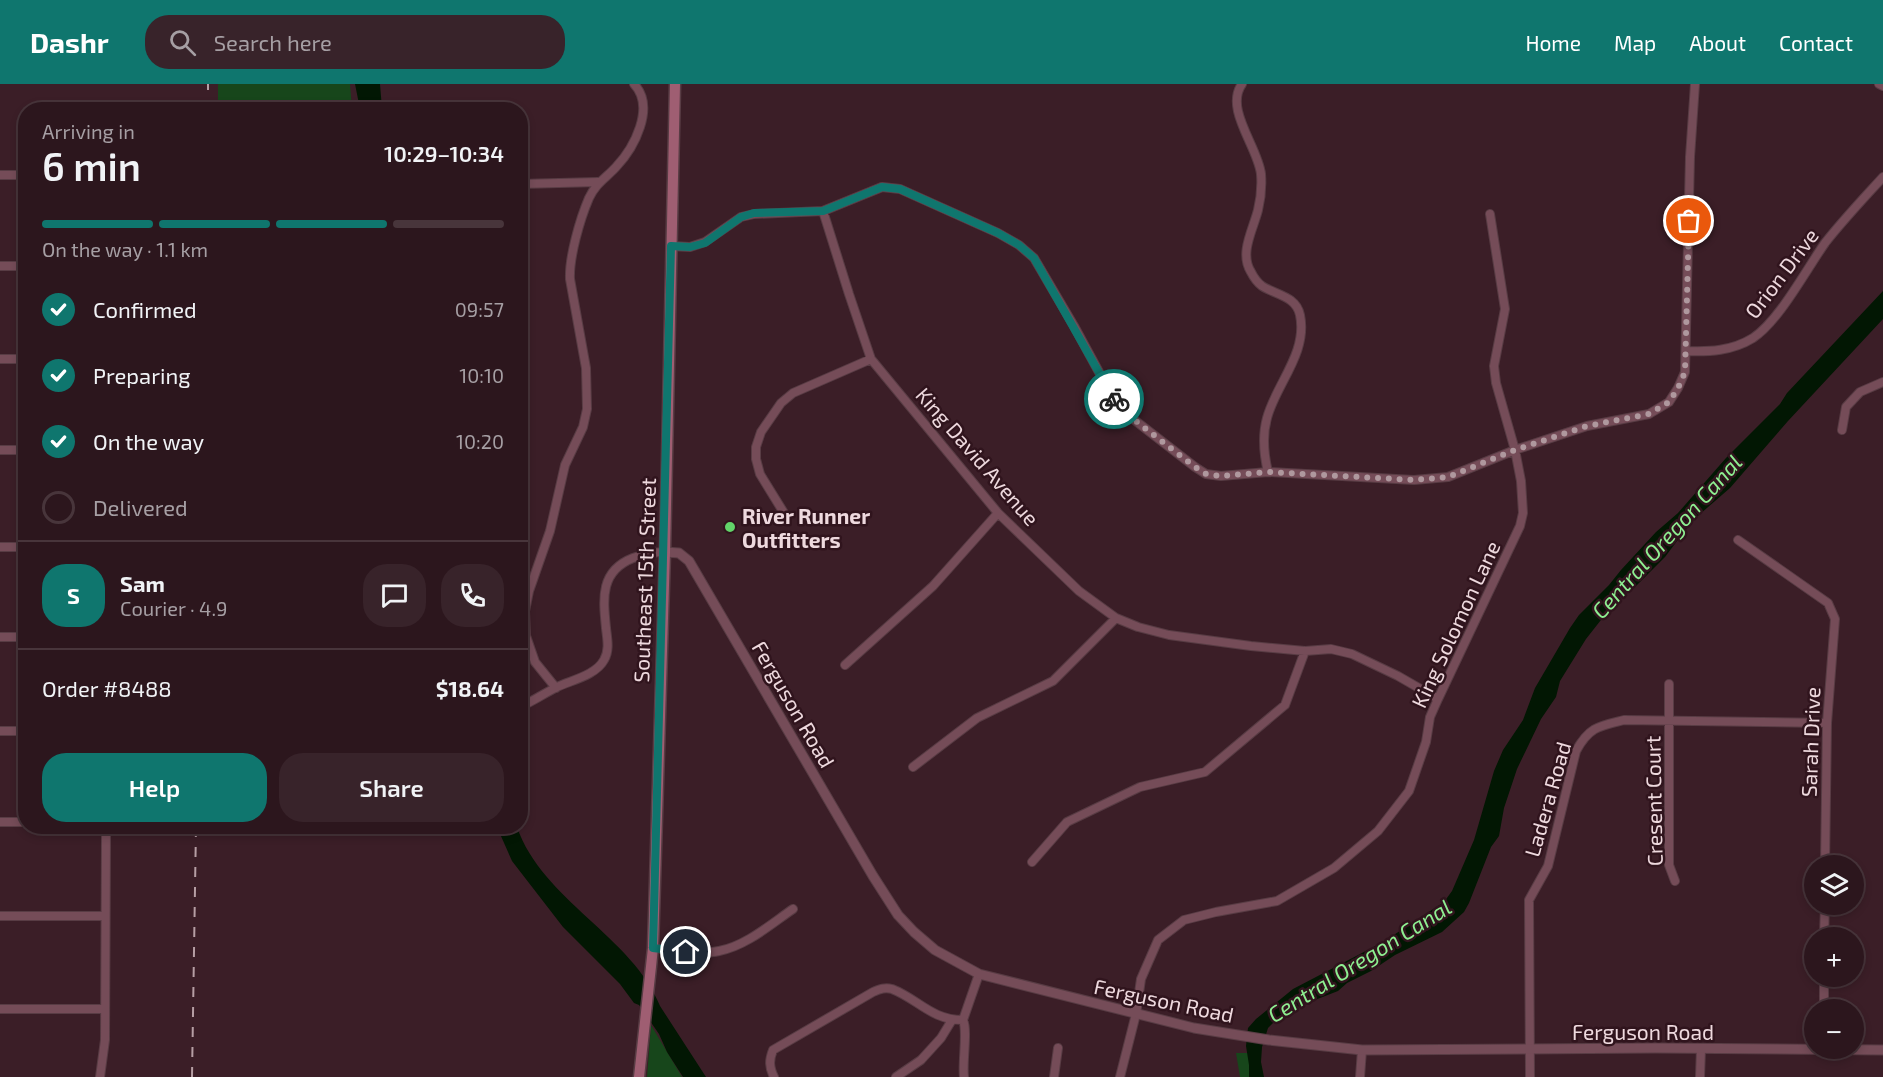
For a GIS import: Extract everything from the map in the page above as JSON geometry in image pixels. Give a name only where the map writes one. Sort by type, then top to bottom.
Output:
[{"type":"main road","name":"Southeast 15th Street","points":[[639,1077],[653,948],[665,552],[675,84]]},
{"type":"street","points":[[528,596],[550,531],[565,465],[583,427],[587,409],[586,368],[570,279],[570,266],[589,198],[598,182],[616,167],[632,146],[640,128],[643,114],[642,98],[634,84]]},
{"type":"street","points":[[1242,84],[1236,101],[1238,112],[1260,169],[1262,187],[1259,208],[1245,251],[1247,264],[1261,285],[1288,297],[1300,313],[1302,328],[1298,349],[1266,418],[1263,452],[1268,472]]},
{"type":"street","points":[[671,246],[690,247],[705,243],[741,217],[754,213],[823,211],[882,187],[900,189],[998,233],[1019,245],[1034,258],[1113,398],[1128,415],[1206,474],[1221,476],[1268,472],[1414,480],[1448,477],[1515,450],[1587,426],[1649,414],[1669,402],[1678,388],[1685,372],[1690,157],[1695,84]]},
{"type":"street","points":[[0,175],[18,175]]},
{"type":"street","name":"Orion Drive","points":[[1686,351],[1707,352],[1737,346],[1753,338],[1769,324],[1824,244],[1848,214],[1883,177]]},
{"type":"street","points":[[528,184],[598,182]]},
{"type":"street","name":"King David Avenue","points":[[823,211],[871,359],[998,513],[1079,591],[1116,618],[1138,627],[1169,635],[1251,646],[1305,651],[1330,650],[1352,654],[1398,676],[1438,699]]},
{"type":"street","name":"King Solomon Lane","points":[[1120,1077],[1136,1014],[1141,979],[1158,940],[1184,920],[1277,901],[1334,868],[1378,831],[1409,791],[1426,742],[1430,717],[1520,526],[1523,513],[1523,498],[1515,450],[1501,405],[1494,366],[1505,309],[1490,214]]},
{"type":"street","points":[[0,266],[18,266]]},
{"type":"street","points":[[0,359],[18,359]]},
{"type":"street","points":[[784,513],[760,474],[756,447],[761,432],[781,403],[793,393],[871,359]]},
{"type":"street","points":[[1842,430],[1846,407],[1860,392],[1883,382]]},
{"type":"street","points":[[0,450],[18,450]]},
{"type":"street","points":[[845,665],[933,586],[998,513]]},
{"type":"street","name":"Sarah Drive","points":[[1738,540],[1828,603],[1835,619],[1827,723],[1825,855]]},
{"type":"street","points":[[0,547],[18,547]]},
{"type":"street","points":[[528,703],[598,668],[606,658],[608,639],[604,599],[610,574],[627,560],[649,552],[665,552]]},
{"type":"street","name":"Ferguson Road","points":[[665,552],[679,553],[689,561],[898,915],[935,950],[979,974],[1194,1028],[1269,1040],[1362,1050],[1804,1049]]},
{"type":"street","points":[[913,767],[977,718],[1053,681],[1116,618]]},
{"type":"street","points":[[0,637],[18,638]]},
{"type":"street","points":[[528,644],[535,662],[556,688]]},
{"type":"street","points":[[1032,862],[1067,822],[1140,787],[1205,772],[1285,705],[1305,651]]},
{"type":"street","name":"Cresent Court","points":[[1669,684],[1669,865],[1675,881]]},
{"type":"street","name":"Ladera Road","points":[[1530,1077],[1529,900],[1548,866],[1576,751],[1584,737],[1597,728],[1624,720],[1827,723]]},
{"type":"street","points":[[0,731],[18,731]]},
{"type":"street","points":[[0,822],[18,822]]},
{"type":"street","points":[[100,1077],[105,1040],[106,834]]},
{"type":"street","points":[[653,948],[686,952],[719,951],[746,941],[793,909]]},
{"type":"street","points":[[0,916],[104,916]]},
{"type":"street","points":[[964,1077],[963,1047],[966,1026],[963,1020],[979,974]]},
{"type":"street","points":[[774,1077],[770,1067],[773,1050],[883,988],[891,989],[926,1010],[952,1020],[963,1020]]},
{"type":"street","points":[[0,1009],[105,1009]]},
{"type":"street","points":[[896,1077],[921,1060],[941,1038],[952,1020]]},
{"type":"street","points":[[1054,1077],[1058,1048]]},
{"type":"street","points":[[1700,1077],[1701,1049]]},
{"type":"street","points":[[1360,1077],[1362,1050]]},
{"type":"street","name":"Ferguson Road","points":[[1864,1050],[1883,1050]]},
{"type":"green space","points":[[218,84],[350,84],[351,102],[218,102]]},
{"type":"green space","points":[[651,1025],[682,1077],[647,1077]]},
{"type":"green space","points":[[1236,1053],[1254,1053],[1258,1077],[1240,1077]]},
{"type":"water","points":[[355,84],[380,84],[381,102],[359,102]]},
{"type":"water","name":"Central Oregon Canal","points":[[1883,291],[1883,319],[1788,421],[1730,488],[1692,521],[1665,557],[1635,587],[1619,597],[1586,639],[1560,681],[1556,697],[1541,719],[1517,769],[1504,808],[1499,836],[1491,847],[1464,912],[1442,932],[1395,955],[1347,983],[1338,991],[1297,1007],[1274,1022],[1268,1028],[1262,1047],[1261,1062],[1264,1077],[1249,1077],[1246,1046],[1248,1028],[1256,1019],[1293,989],[1383,942],[1444,902],[1452,891],[1474,840],[1494,771],[1503,750],[1523,720],[1535,688],[1579,615],[1656,532],[1678,513],[1726,458],[1780,404],[1787,393]]},
{"type":"water","points":[[500,834],[520,834],[529,853],[546,876],[630,959],[647,981],[660,1006],[706,1077],[683,1077],[659,1034],[639,1005],[634,1003],[620,984],[563,927],[512,861]]},
{"type":"railway","points":[[208,84],[208,102]]},
{"type":"railway","points":[[192,1077],[196,834]]},
{"type":"way so far","points":[[1114,399],[1128,415],[1206,474],[1221,476],[1268,472],[1414,480],[1448,477],[1515,450],[1587,426],[1649,414],[1669,402],[1685,372],[1689,221]]},
{"type":"place","name":"River Runner Outfitters","points":[[730,527]]},
{"type":"route","points":[[686,952],[653,948],[665,552],[671,246],[690,247],[705,243],[741,217],[754,213],[823,211],[882,187],[900,189],[998,233],[1019,245],[1034,258],[1114,399]]}]
